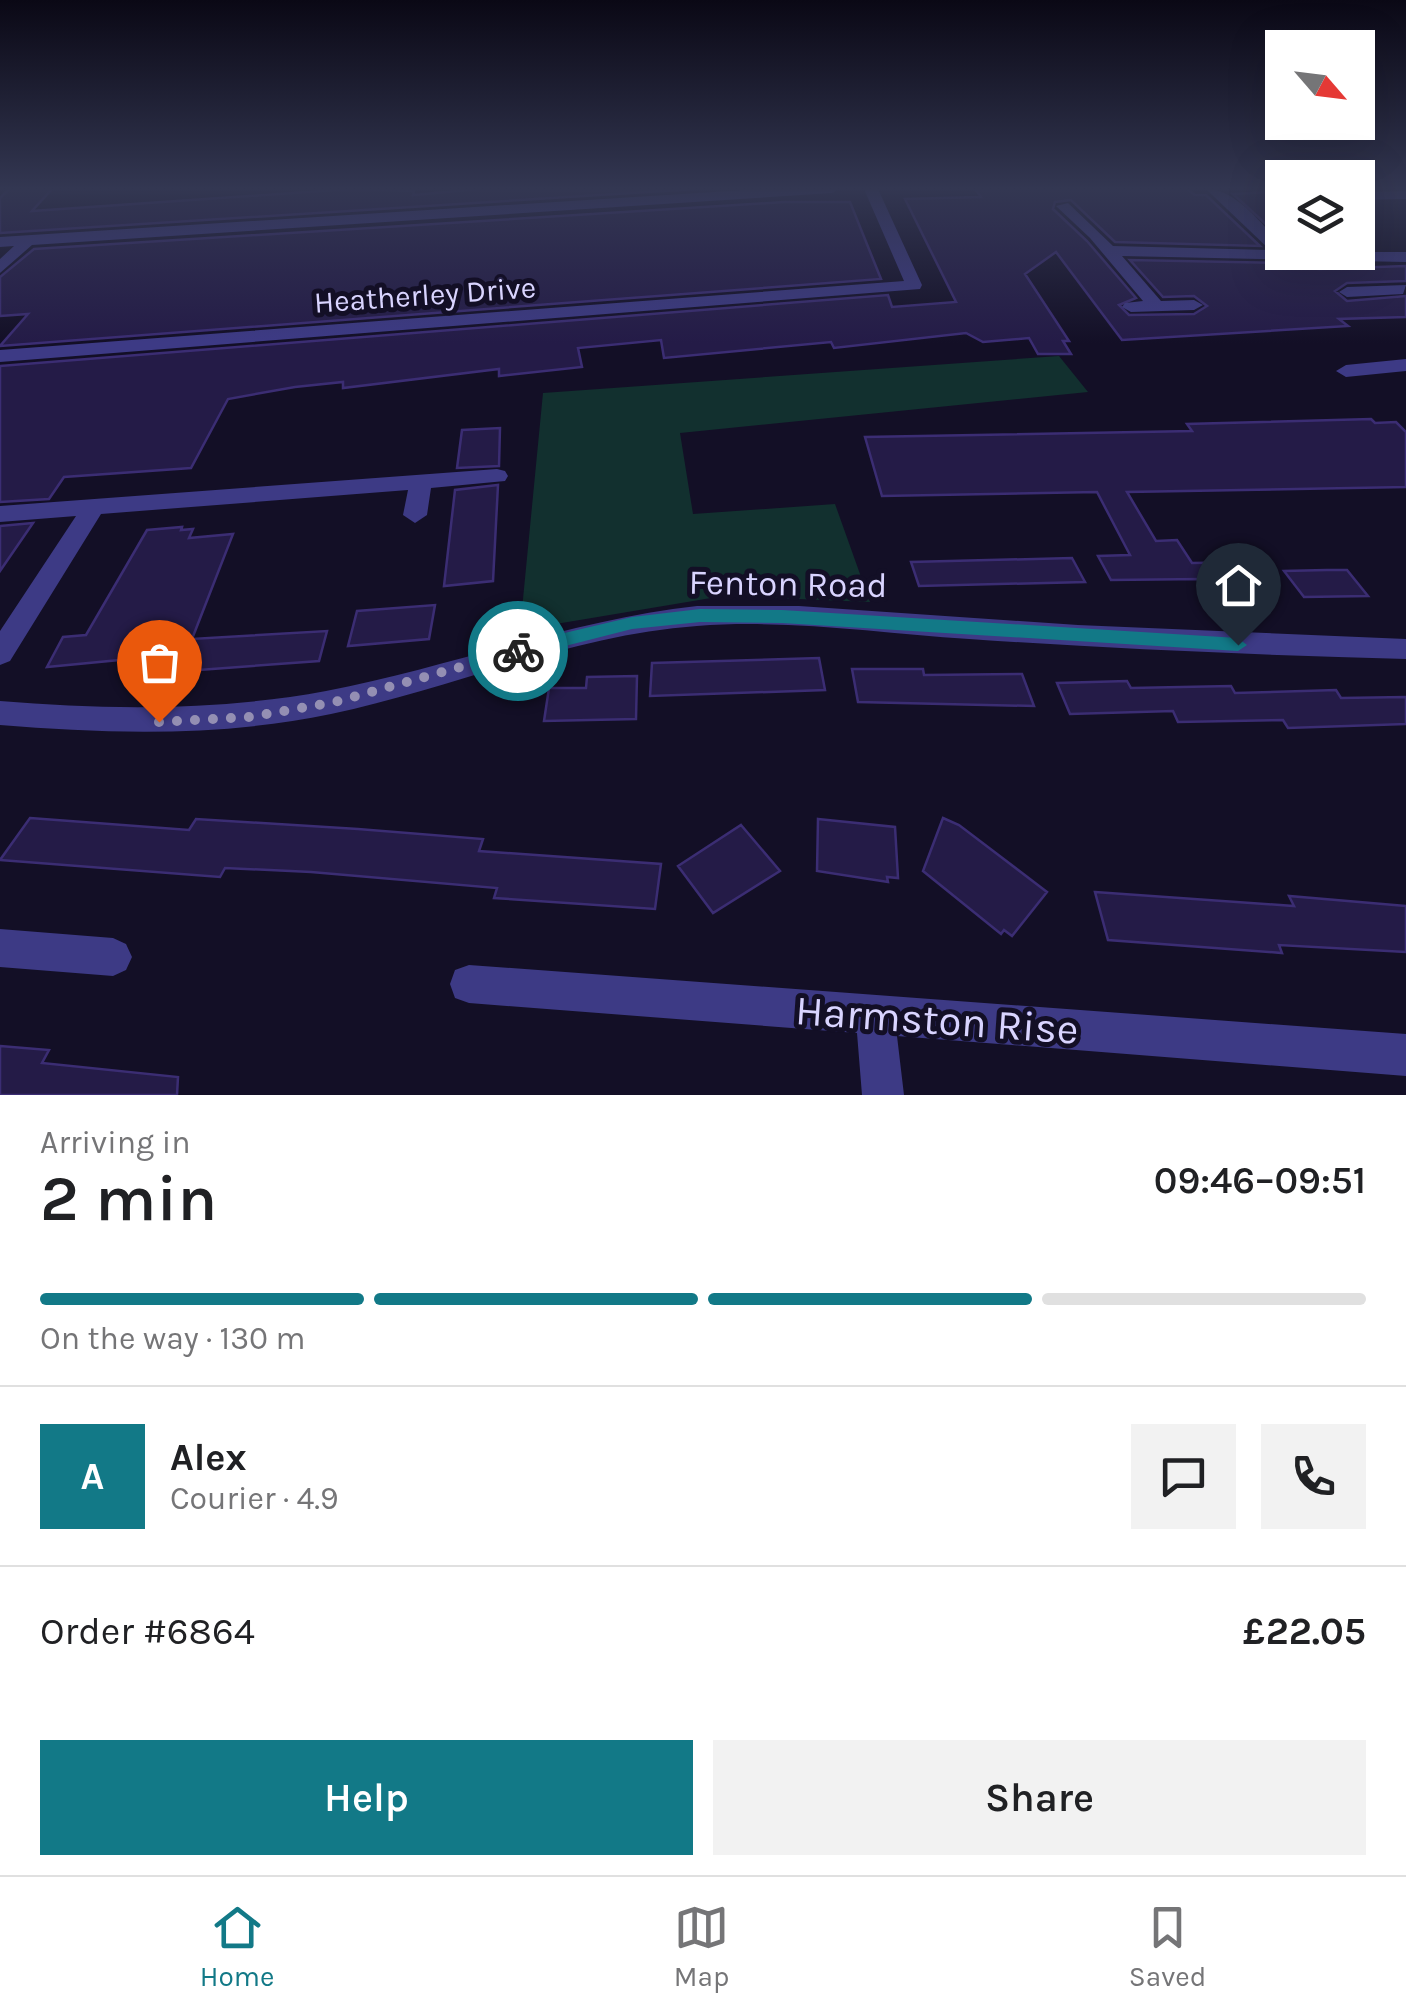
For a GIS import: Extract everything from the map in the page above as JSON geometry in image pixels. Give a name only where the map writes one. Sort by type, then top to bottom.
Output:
[{"type":"street","points":[[0,242],[27,240]]},
{"type":"street","points":[[0,268],[28,240]]},
{"type":"street","name":"Heatherley Drive","points":[[0,356],[914,285],[894,240]]},
{"type":"street","points":[[1097,240],[1158,306]]},
{"type":"street","points":[[1108,251],[1265,254]]},
{"type":"street","points":[[1375,257],[1406,257]]},
{"type":"street","points":[[1348,270],[1374,291]]},
{"type":"street","points":[[1348,292],[1403,289]]},
{"type":"street","points":[[1131,307],[1194,306]]},
{"type":"street","points":[[1346,371],[1406,365]]},
{"type":"street","points":[[0,514],[293,499],[376,486],[496,476]]},
{"type":"street","points":[[415,515],[421,482]]},
{"type":"street","points":[[0,654],[93,507]]},
{"type":"street","name":"Fenton Road","points":[[0,714],[159,722],[250,717],[335,702],[563,638],[632,623],[700,616],[782,616],[1204,644],[1406,650]]},
{"type":"street","points":[[0,948],[113,957]]},
{"type":"street","name":"Harmston Rise","points":[[469,984],[1406,1056]]},
{"type":"street","points":[[875,1015],[883,1095]]},
{"type":"green space","points":[[1059,356],[1088,392],[680,433],[693,514],[835,504],[870,602],[723,596],[520,630],[543,393]]},
{"type":"building","points":[[176,240],[865,240],[881,279],[0,346],[28,314],[0,316],[0,277],[34,249]]},
{"type":"building","points":[[925,240],[1086,240],[1136,298],[1119,305],[1129,315],[1194,314],[1207,306],[1194,296],[1163,297],[1130,260],[1265,263],[1265,270],[1375,270],[1406,266],[1406,281],[1347,283],[1335,291],[1347,301],[1406,296],[1406,317],[1339,319],[1348,326],[1122,340],[1056,252],[1025,274],[1069,341],[1063,341],[1071,354],[1038,354],[1029,338],[983,342],[966,333],[834,348],[831,342],[664,358],[661,340],[578,348],[582,367],[499,376],[499,369],[343,388],[343,382],[295,387],[228,399],[191,468],[64,477],[49,499],[0,502],[0,366],[888,295],[892,307],[956,302]]},
{"type":"building","points":[[1113,240],[1254,240],[1260,246],[1115,242]]},
{"type":"building","points":[[1371,419],[1375,423],[1396,422],[1406,432],[1406,487],[1127,492],[1156,541],[1177,540],[1192,563],[1252,562],[1271,588],[1207,589],[1201,579],[1111,580],[1098,556],[1130,555],[1097,492],[882,496],[865,437],[1192,431],[1187,424]]},
{"type":"building","points":[[500,428],[499,466],[457,468],[462,430]]},
{"type":"building","points":[[498,485],[493,581],[444,586],[455,490]]},
{"type":"building","points":[[33,523],[0,571],[0,526]]},
{"type":"building","points":[[182,527],[181,530],[193,529],[189,538],[233,534],[192,639],[327,631],[319,661],[144,674],[151,657],[47,667],[63,637],[86,635],[147,530]]},
{"type":"building","points":[[1072,558],[1085,582],[919,586],[911,562]]},
{"type":"building","points":[[1347,570],[1368,596],[1304,597],[1284,571]]},
{"type":"building","points":[[435,605],[429,639],[348,646],[357,611]]},
{"type":"building","points":[[819,658],[825,690],[650,696],[652,663]]},
{"type":"building","points":[[852,669],[923,669],[924,675],[1022,674],[1034,706],[858,702]]},
{"type":"building","points":[[637,676],[636,719],[544,721],[549,688],[586,688],[587,677]]},
{"type":"building","points":[[1127,681],[1131,688],[1231,686],[1235,693],[1336,690],[1341,698],[1406,697],[1406,724],[1288,728],[1283,720],[1178,722],[1173,711],[1070,714],[1057,683]]},
{"type":"building","points":[[30,818],[189,830],[196,819],[358,829],[483,839],[479,851],[661,864],[655,909],[494,898],[497,888],[311,872],[225,868],[220,877],[0,860]]},
{"type":"building","points":[[943,818],[959,825],[1047,892],[1012,936],[1004,930],[1001,934],[923,871]]},
{"type":"building","points":[[818,819],[895,827],[898,878],[887,877],[888,882],[817,871]]},
{"type":"building","points":[[741,825],[780,871],[713,913],[678,866]]},
{"type":"building","points":[[1095,892],[1294,906],[1289,896],[1406,906],[1406,952],[1279,945],[1282,953],[1108,940]]},
{"type":"building","points":[[0,1046],[49,1050],[42,1063],[178,1077],[177,1095],[0,1095]]},
{"type":"way so far","points":[[159,722],[250,717],[335,702],[518,651]]},
{"type":"route","points":[[518,651],[632,623],[700,616],[782,616],[1238,645]]}]
